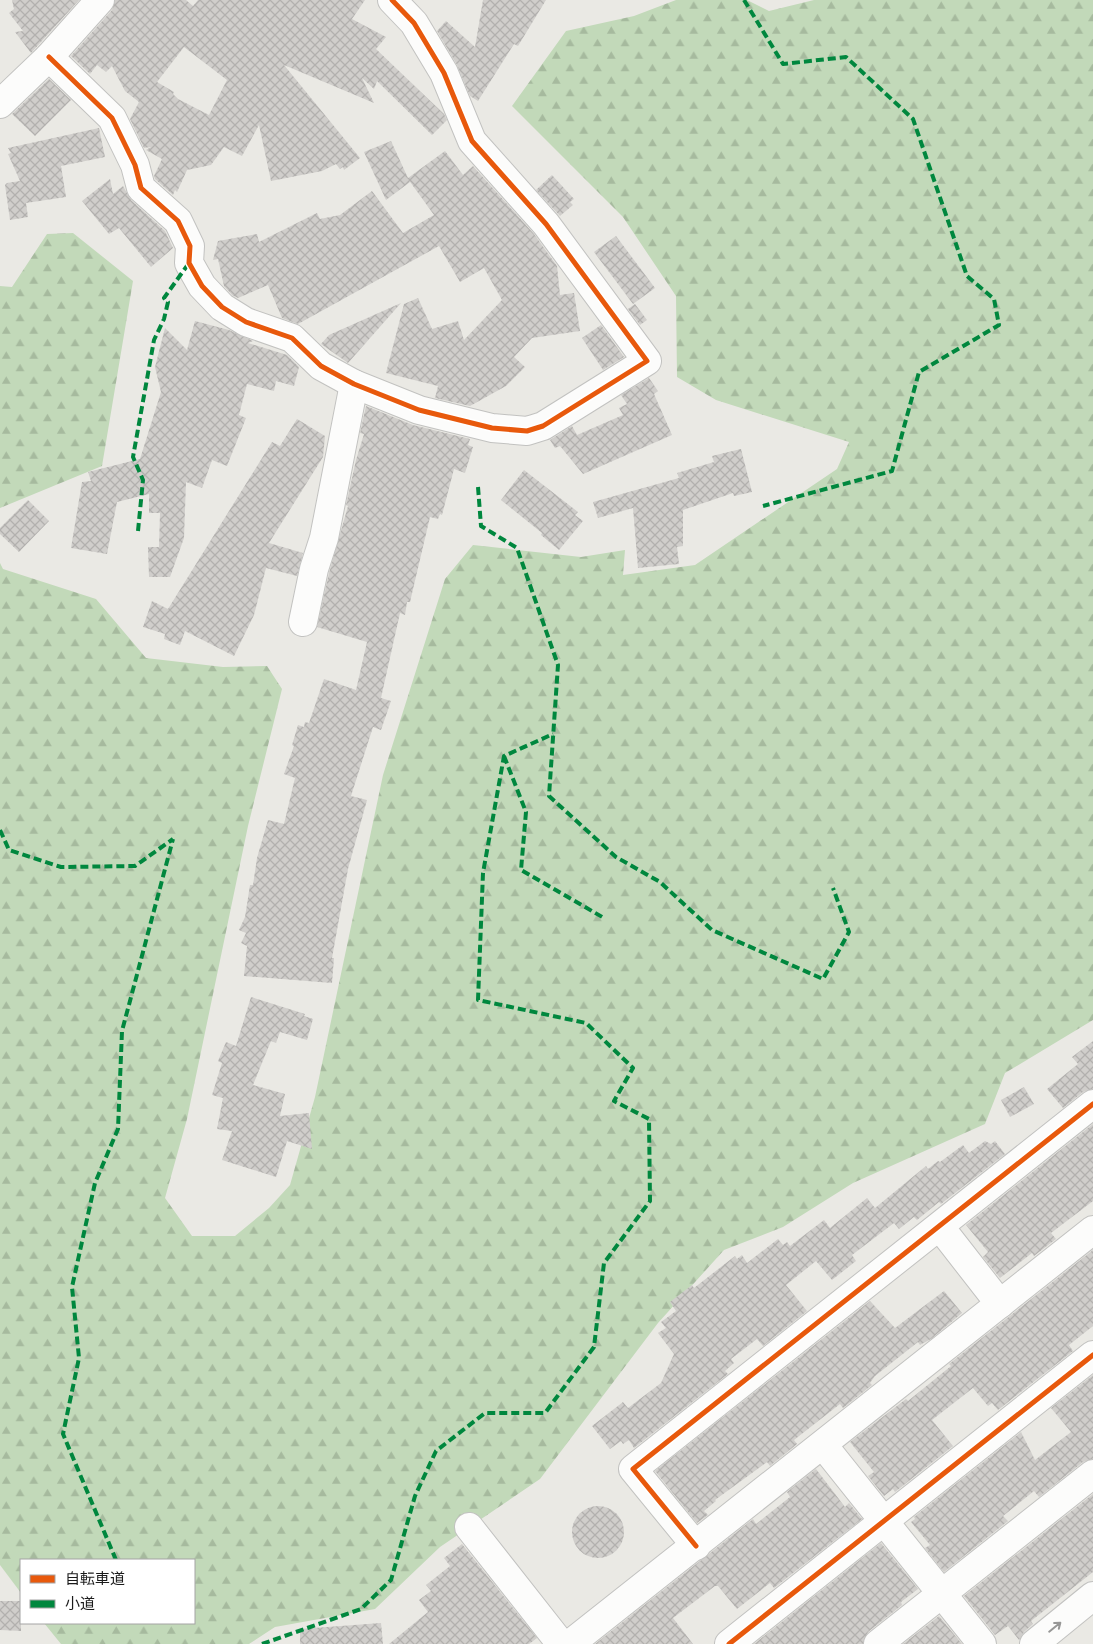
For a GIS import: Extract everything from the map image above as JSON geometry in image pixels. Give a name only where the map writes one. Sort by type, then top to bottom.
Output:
[{"type":"street","points":[[0,104],[48,57],[100,0]]},
{"type":"street","points":[[48,57],[112,118],[135,165],[141,188],[178,221],[190,246],[189,263],[202,286],[222,307],[246,322],[292,338],[321,366],[354,384],[419,410],[492,428],[527,431],[542,426],[647,361],[546,224],[472,140],[444,73],[414,23],[392,0]]},
{"type":"street","points":[[303,622],[314,569],[324,538],[354,384]]},
{"type":"street","points":[[696,1546],[634,1469],[1093,1104]]},
{"type":"street","points":[[940,1226],[1000,1304]]},
{"type":"street","points":[[570,1644],[1093,1230]]},
{"type":"street","points":[[729,1644],[1093,1356]]},
{"type":"street","points":[[823,1445],[982,1644]]},
{"type":"street","points":[[878,1644],[1093,1474]]},
{"type":"street","points":[[469,1527],[561,1644]]},
{"type":"street","points":[[1034,1644],[1093,1596]]},
{"type":"green space","points":[[676,0],[747,0],[769,11],[814,0],[1093,0],[1093,1020],[1005,1073],[985,1124],[853,1183],[783,1227],[724,1250],[658,1323],[540,1479],[440,1547],[375,1609],[275,1627],[249,1644],[61,1644],[45,1624],[195,1624],[195,1559],[20,1559],[20,1592],[0,1565],[0,563],[3,569],[96,599],[146,658],[223,667],[267,666],[282,689],[248,826],[187,1119],[165,1198],[192,1236],[235,1236],[269,1208],[290,1185],[315,1097],[383,775],[445,579],[473,545],[581,557],[625,550],[623,575],[695,565],[837,469],[849,442],[716,400],[677,377],[676,296],[623,217],[512,106],[566,31],[634,16]]},
{"type":"green space","points":[[73,233],[133,281],[102,466],[0,508],[0,286],[12,287],[47,234]]},
{"type":"building","points":[[12,0],[79,0],[31,53],[15,32],[23,31],[9,13],[14,9]]},
{"type":"building","points":[[115,0],[186,0],[193,6],[198,0],[365,0],[352,19],[386,37],[376,49],[444,114],[447,120],[432,135],[377,81],[374,89],[362,78],[374,103],[284,65],[360,158],[344,170],[343,167],[340,169],[336,164],[322,171],[271,181],[259,125],[242,156],[224,147],[211,165],[187,170],[177,192],[175,190],[173,195],[154,176],[162,159],[146,150],[151,147],[144,148],[130,119],[139,102],[125,91],[112,66],[106,72],[97,65],[90,74],[71,56],[112,10]],"holes":[[[184,47],[227,80],[209,115],[178,99],[173,94],[174,92],[157,82]]]},
{"type":"building","points":[[483,0],[546,0],[518,46],[514,44],[478,101],[470,96],[457,65],[437,31],[446,21],[475,47]]},
{"type":"building","points":[[49,79],[71,100],[35,136],[12,114]]},
{"type":"building","points":[[99,128],[105,157],[61,166],[66,197],[26,203],[28,217],[10,220],[5,185],[20,181],[8,154],[11,153],[8,148]]},
{"type":"building","points":[[391,141],[408,178],[445,151],[463,175],[473,166],[534,234],[557,266],[560,295],[574,293],[580,331],[532,338],[514,357],[525,367],[506,386],[470,406],[435,398],[438,386],[386,373],[404,304],[418,298],[432,329],[458,321],[464,340],[502,300],[484,268],[460,282],[439,246],[298,324],[282,318],[268,285],[238,298],[232,295],[224,286],[218,259],[213,260],[218,241],[257,234],[259,242],[317,213],[320,219],[340,215],[372,191],[403,233],[434,215],[408,179],[410,182],[386,200],[364,152]]},
{"type":"building","points":[[552,175],[574,199],[570,202],[573,205],[560,216],[536,190]]},
{"type":"building","points":[[110,179],[113,194],[123,186],[131,200],[165,231],[173,248],[151,267],[119,228],[109,234],[82,201]]},
{"type":"building","points":[[616,236],[655,288],[633,304],[594,252]]},
{"type":"building","points":[[401,303],[348,363],[321,344],[329,335]]},
{"type":"building","points":[[635,304],[647,320],[640,325],[628,309]]},
{"type":"building","points":[[195,321],[229,330],[253,341],[248,343],[287,355],[299,367],[294,386],[276,381],[274,391],[247,384],[239,415],[246,418],[227,466],[212,460],[202,488],[186,482],[184,538],[170,577],[149,577],[148,547],[159,547],[160,513],[149,513],[149,494],[117,502],[107,554],[71,548],[82,482],[91,481],[88,472],[140,459],[161,392],[155,367],[165,328],[187,350]]},
{"type":"building","points":[[601,325],[624,357],[603,370],[582,338]]},
{"type":"building","points":[[649,378],[658,391],[654,394],[672,435],[583,474],[560,446],[555,448],[550,440],[572,426],[577,435],[623,415],[619,408],[627,404],[621,395]]},
{"type":"building","points":[[366,406],[413,425],[470,439],[468,445],[473,447],[465,473],[454,469],[442,515],[440,514],[438,519],[430,517],[410,602],[407,602],[405,615],[400,613],[381,698],[391,701],[381,730],[373,727],[351,796],[367,800],[348,869],[332,958],[334,958],[332,983],[244,976],[247,946],[241,943],[246,933],[239,930],[245,917],[250,885],[253,885],[257,858],[268,820],[284,824],[295,778],[284,774],[294,746],[292,745],[298,725],[304,727],[305,722],[309,723],[324,679],[356,690],[367,642],[317,627],[329,573],[348,506],[346,505],[356,460],[364,434],[360,433]]},
{"type":"building","points":[[297,419],[325,436],[323,457],[269,543],[303,553],[297,576],[266,568],[254,615],[234,656],[185,631],[180,645],[164,639],[165,634],[143,627],[152,601],[168,609],[272,442],[280,446]]},
{"type":"building","points":[[741,449],[752,492],[734,496],[733,493],[683,510],[683,546],[677,547],[679,564],[638,568],[633,508],[598,518],[593,502],[679,478],[677,473],[714,462],[712,456]]},
{"type":"building","points":[[524,470],[578,512],[575,515],[583,521],[559,550],[541,535],[542,533],[501,500]]},
{"type":"building","points":[[28,500],[49,521],[19,552],[0,534],[0,528]]},
{"type":"building","points":[[251,997],[305,1014],[304,1016],[313,1019],[307,1040],[280,1032],[276,1043],[271,1041],[253,1085],[285,1094],[280,1116],[309,1113],[312,1149],[287,1141],[276,1177],[222,1160],[232,1131],[217,1129],[223,1098],[212,1095],[222,1063],[218,1061],[226,1042],[236,1046]]},
{"type":"building","points":[[1093,1041],[1093,1089],[1083,1092],[1063,1108],[1047,1089],[1078,1064],[1072,1057]]},
{"type":"building","points":[[1024,1087],[1034,1104],[1010,1117],[1001,1100]]},
{"type":"building","points":[[1093,1124],[1093,1201],[1051,1233],[1056,1239],[1034,1256],[1032,1253],[1000,1278],[983,1257],[988,1252],[966,1225]]},
{"type":"building","points":[[985,1141],[991,1144],[995,1141],[1005,1154],[941,1204],[939,1202],[917,1220],[914,1217],[899,1229],[894,1223],[852,1255],[856,1261],[832,1280],[816,1261],[786,1285],[807,1311],[763,1346],[757,1339],[731,1359],[734,1363],[725,1371],[728,1374],[634,1448],[629,1440],[623,1444],[621,1441],[610,1449],[592,1426],[623,1402],[628,1408],[661,1383],[674,1354],[658,1333],[666,1328],[661,1322],[676,1311],[670,1302],[692,1285],[694,1288],[735,1256],[737,1259],[742,1255],[747,1263],[778,1239],[783,1245],[787,1242],[790,1246],[824,1220],[830,1228],[867,1198],[875,1208],[926,1166],[928,1169],[963,1145],[969,1153]]},
{"type":"building","points":[[1093,1250],[1093,1326],[1069,1345],[1073,1351],[998,1410],[992,1403],[988,1406],[973,1388],[932,1420],[953,1446],[895,1492],[893,1489],[884,1496],[868,1476],[874,1472],[850,1442],[906,1399],[908,1401],[951,1366],[949,1364]]},
{"type":"building","points":[[944,1291],[962,1313],[931,1339],[920,1345],[918,1342],[875,1376],[870,1383],[872,1385],[843,1408],[840,1404],[794,1440],[797,1444],[770,1466],[767,1462],[715,1500],[704,1511],[708,1515],[697,1523],[655,1471],[870,1301],[895,1328]]},
{"type":"building","points":[[1093,1375],[1093,1459],[1083,1462],[1039,1497],[1034,1491],[1003,1516],[1008,1521],[944,1572],[925,1548],[930,1545],[911,1522],[915,1519],[914,1517],[1021,1432],[1035,1460],[1071,1432],[1051,1408]]},
{"type":"building","points":[[816,1469],[845,1507],[849,1503],[862,1519],[774,1588],[770,1583],[737,1609],[718,1586],[715,1586],[673,1618],[693,1644],[595,1644],[753,1519],[756,1524],[790,1497],[787,1492]]},
{"type":"building","points":[[1093,1494],[1093,1572],[1031,1621],[1033,1624],[1024,1632],[1019,1640],[1008,1626],[995,1635],[964,1596]]},
{"type":"building","points":[[598,1506],[612,1510],[620,1518],[624,1532],[620,1546],[612,1554],[598,1558],[584,1554],[576,1546],[572,1532],[576,1518],[584,1510]]},
{"type":"building","points":[[881,1543],[918,1589],[901,1602],[902,1605],[868,1632],[863,1644],[754,1644]]},
{"type":"building","points":[[462,1544],[537,1638],[529,1644],[389,1644],[428,1612],[419,1600],[431,1591],[426,1585],[450,1566],[444,1558]]},
{"type":"building","points":[[0,1601],[20,1601],[21,1631],[0,1630]]},
{"type":"building","points":[[939,1616],[962,1644],[903,1644]]},
{"type":"building","points":[[381,1623],[383,1644],[300,1644],[300,1629]]},
{"type":"marked path","points":[[744,0],[783,64],[846,57],[913,119],[967,276],[994,299],[999,325],[919,372],[892,471],[763,506]]},
{"type":"marked path","points":[[138,531],[143,480],[133,457],[154,340],[164,319],[168,302],[164,298],[189,263]]},
{"type":"marked path","points":[[478,487],[481,526],[517,548],[558,665],[549,796],[616,857],[660,882],[712,930],[823,979],[849,932],[833,888]]},
{"type":"marked path","points":[[262,1644],[361,1609],[391,1580],[415,1496],[436,1451],[485,1413],[545,1413],[594,1347],[604,1263],[650,1201],[649,1119],[614,1101],[633,1068],[586,1023],[478,1000],[483,873],[504,756],[553,734]]},
{"type":"marked path","points":[[504,756],[526,812],[521,870],[604,918]]},
{"type":"marked path","points":[[0,830],[9,850],[61,867],[135,866],[173,839]]},
{"type":"marked path","points":[[116,1559],[63,1434],[79,1358],[72,1287],[95,1183],[118,1129],[122,1031],[173,839]]},
{"type":"cycle path","points":[[49,57],[112,118],[135,165],[141,188],[178,221],[190,246],[189,263],[202,286],[222,307],[246,322],[292,338],[321,366],[354,384],[419,410],[492,428],[527,431],[543,426],[647,361],[546,224],[472,141],[444,73],[414,23],[392,0]]},
{"type":"cycle path","points":[[696,1546],[633,1469],[1093,1104]]},
{"type":"cycle path","points":[[729,1644],[1093,1355]]}]
